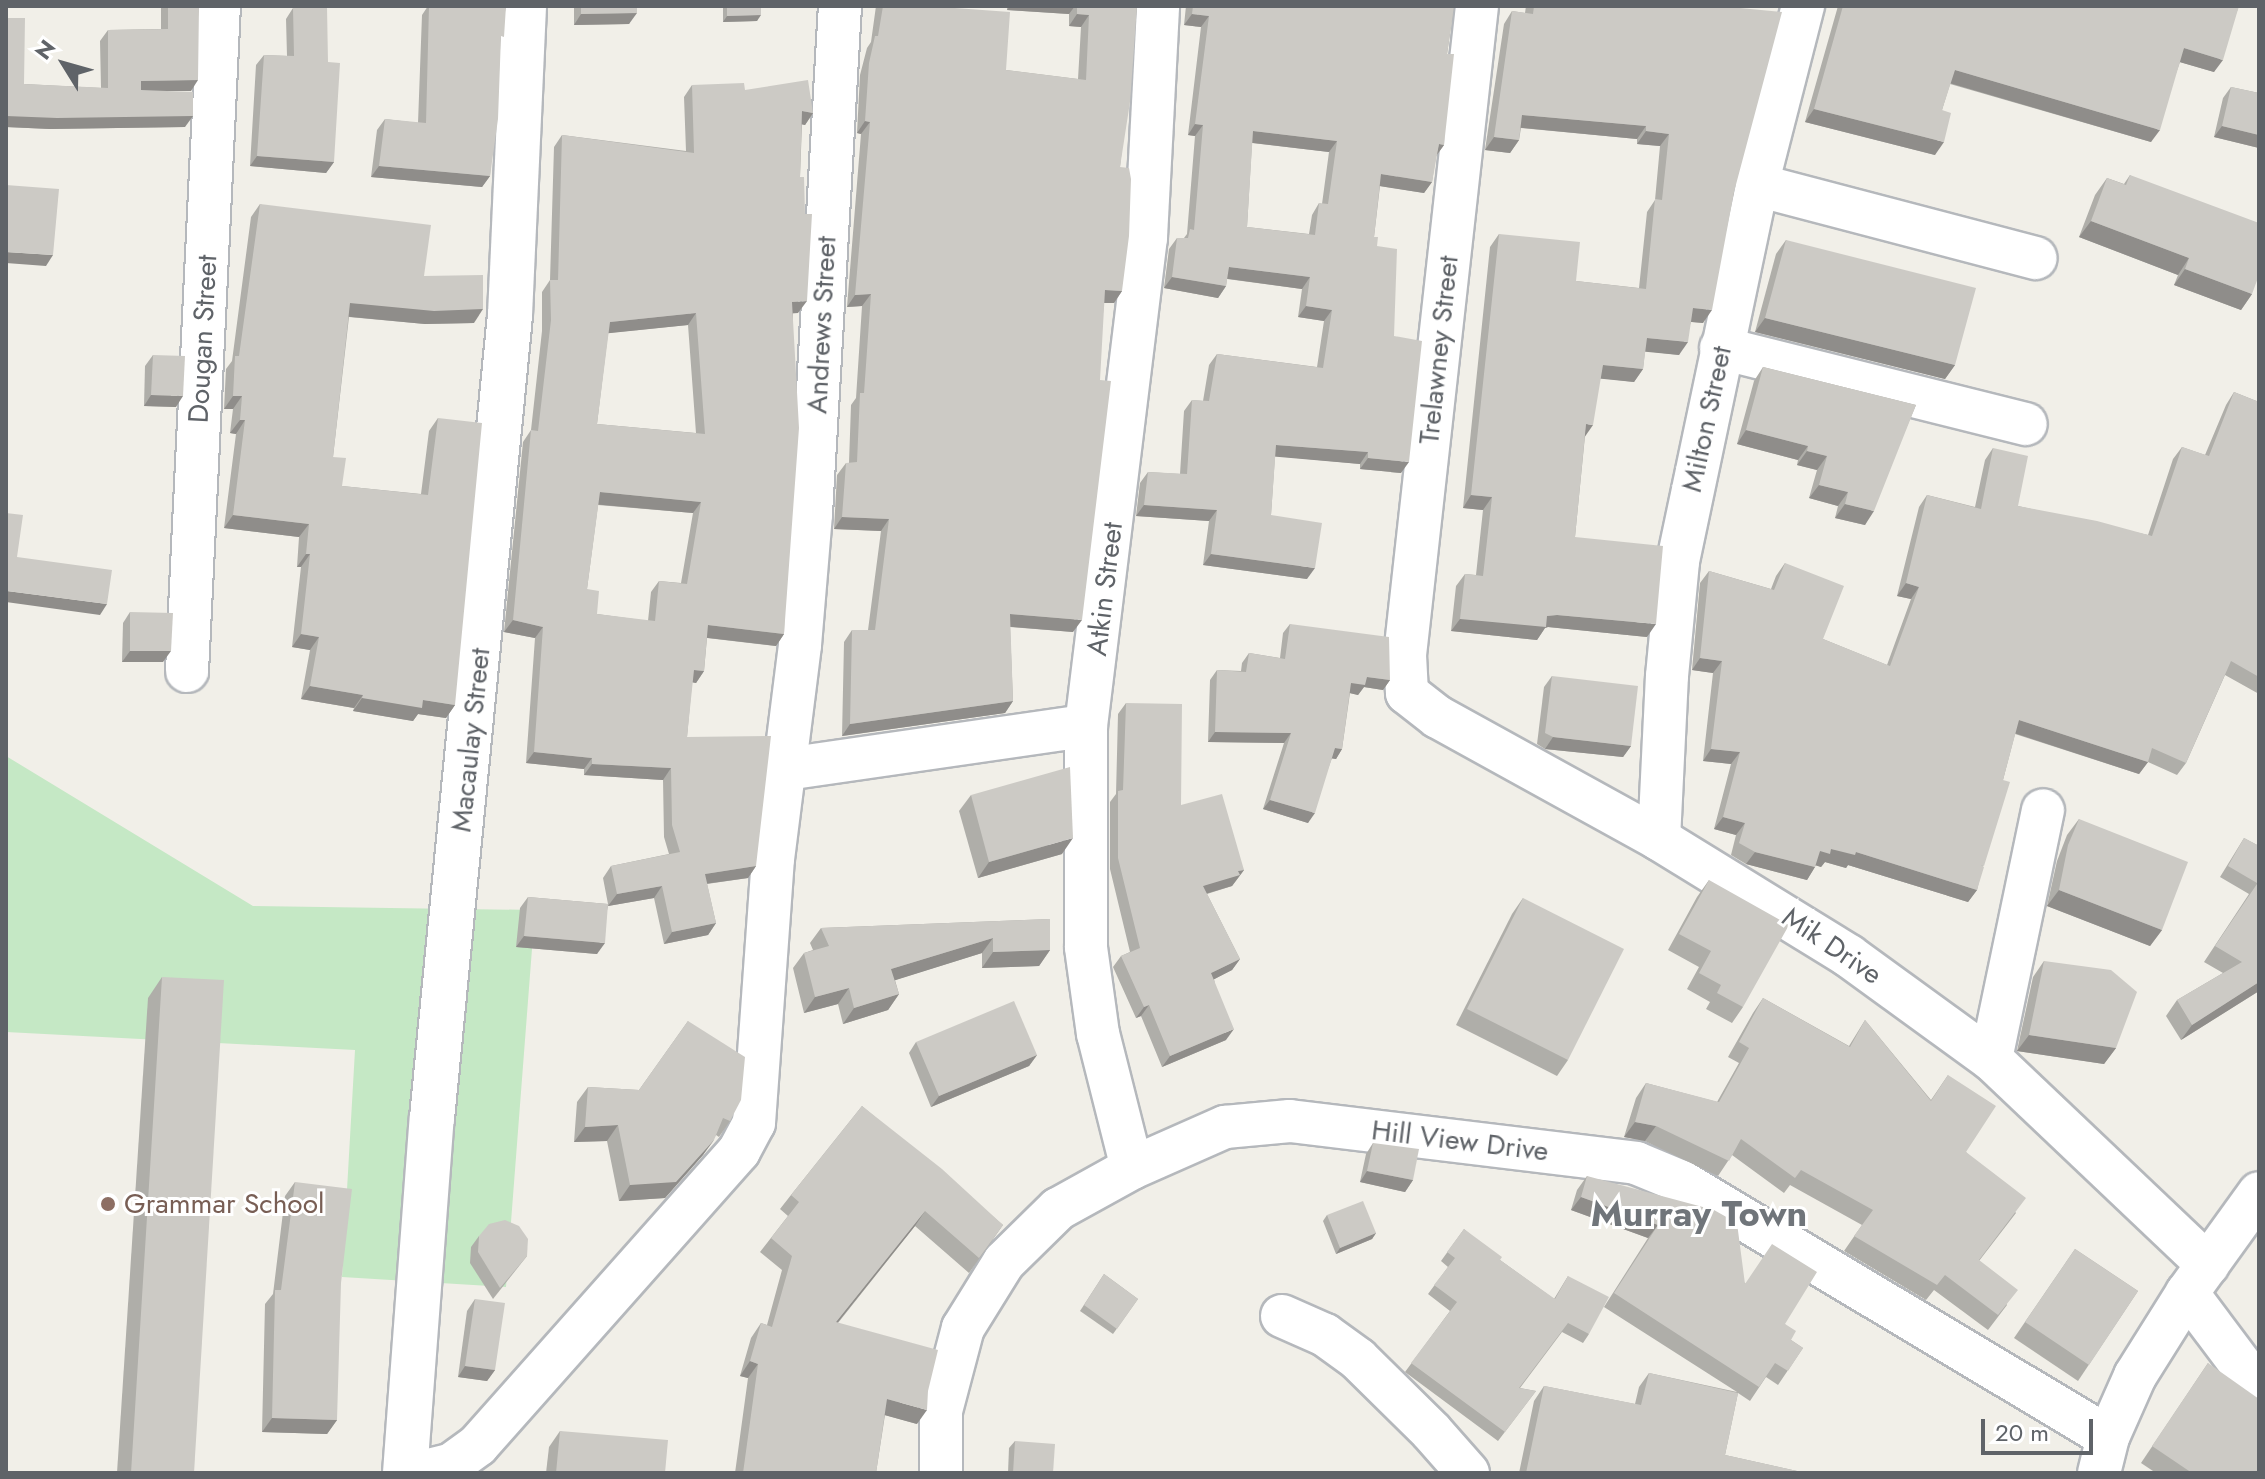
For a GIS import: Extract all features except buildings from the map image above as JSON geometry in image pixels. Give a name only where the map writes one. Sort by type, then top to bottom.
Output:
[{"type":"street","name":"Dougan Street","points":[[187,671],[219,6]]},
{"type":"street","name":"Macaulay Street","points":[[405,1473],[432,1118],[510,315],[524,6]]},
{"type":"street","name":"Andrews Street","points":[[417,1473],[452,1464],[478,1445],[739,1151],[754,1123],[773,859],[800,645],[812,497],[840,6]]},
{"type":"street","name":"Atkin Street","points":[[1132,1168],[1098,1034],[1086,947],[1086,726],[1146,237],[1158,6]]},
{"type":"street","name":"Trelawney Street","points":[[1407,693],[1405,655],[1477,6]]},
{"type":"street","name":"Milton Street","points":[[1659,839],[1667,676],[1678,561],[1757,185],[1803,6]]},
{"type":"street","points":[[1757,185],[2036,258]]},
{"type":"street","points":[[1721,348],[2026,424]]},
{"type":"street","name":"Mik Drive","points":[[1407,693],[1438,717],[1659,839],[1781,911],[1991,1059],[2198,1279],[2259,1389]]},
{"type":"street","points":[[786,769],[1086,726]]},
{"type":"street","points":[[1991,1059],[2043,810]]},
{"type":"street","name":"Hill View Drive","points":[[941,1473],[941,1411],[963,1328],[1004,1262],[1058,1209],[1132,1168],[1225,1127],[1290,1121],[1636,1163],[1682,1182],[2103,1455]]},
{"type":"street","points":[[2103,1455],[2135,1376],[2259,1193]]},
{"type":"street","points":[[1282,1316],[1325,1335],[1358,1359],[1431,1431],[1468,1473]]},
{"type":"green space","points":[[6,756],[253,906],[535,910],[506,1287],[342,1277],[355,1050],[6,1032]]},
{"type":"place","name":"Grammar School","points":[[108,1204]]},
{"type":"district","name":"Murray Town","points":[[1699,1214]]}]
